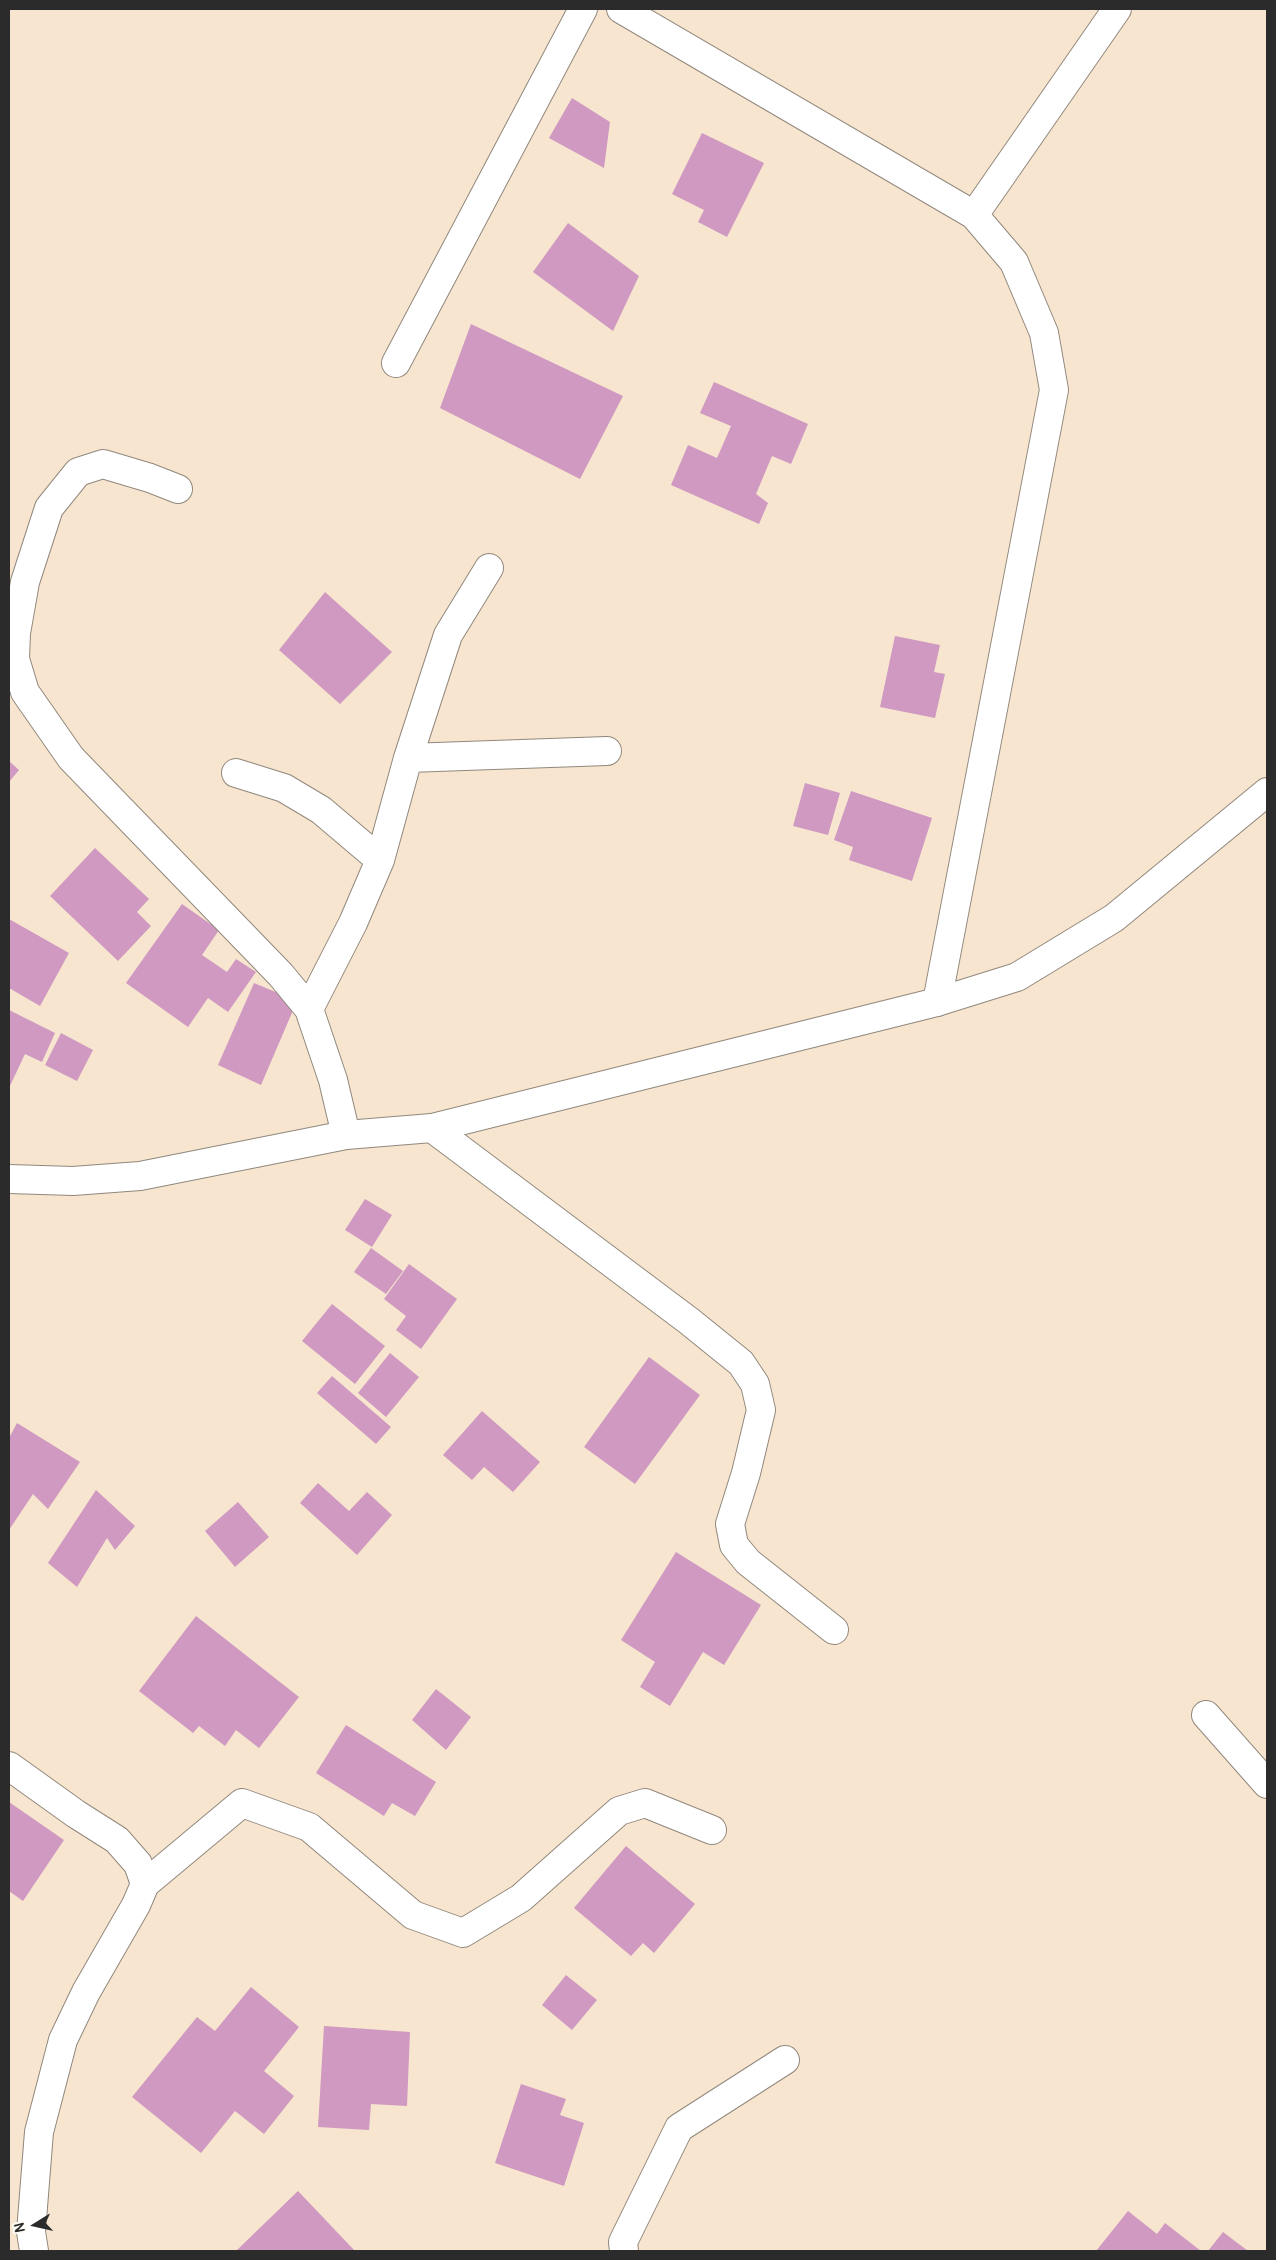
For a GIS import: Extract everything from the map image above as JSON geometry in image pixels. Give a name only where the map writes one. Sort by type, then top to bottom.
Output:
[{"type":"street","points":[[396,363],[583,9]]},
{"type":"street","points":[[621,9],[974,215],[1014,262],[1044,333],[1054,390],[937,1002]]},
{"type":"street","points":[[974,215],[1117,9]]},
{"type":"street","points":[[178,489],[150,478],[103,464],[78,472],[49,508],[25,582],[16,633],[15,659],[25,692],[71,758],[281,975],[309,1009],[332,1080],[346,1135]]},
{"type":"street","points":[[309,1009],[353,923],[380,860],[408,758],[448,635],[490,568]]},
{"type":"street","points":[[408,758],[607,752]]},
{"type":"street","points":[[236,773],[291,792],[320,810],[380,860]]},
{"type":"street","points":[[9,1179],[72,1182],[140,1176],[346,1135],[432,1128],[937,1002],[1018,977],[1114,918],[1267,792]]},
{"type":"street","points":[[432,1128],[689,1321],[741,1363],[755,1384],[761,1410],[746,1473],[730,1524],[734,1545],[748,1562],[834,1630]]},
{"type":"street","points":[[1206,1715],[1267,1784]]},
{"type":"street","points":[[9,1766],[76,1814],[117,1840],[138,1864],[145,1884]]},
{"type":"street","points":[[34,2251],[31,2232],[39,2132],[63,2040],[86,1992],[136,1905],[145,1884],[242,1803],[309,1827],[413,1915],[463,1933],[521,1898],[619,1811],[645,1804],[712,1830]]},
{"type":"street","points":[[624,2251],[623,2242],[679,2128],[785,2060]]},
{"type":"building","points":[[572,98],[610,122],[604,168],[549,138]]},
{"type":"building","points":[[702,133],[764,163],[727,237],[698,222],[704,210],[672,194]]},
{"type":"building","points":[[568,223],[639,276],[613,331],[533,272]]},
{"type":"building","points":[[471,324],[623,396],[580,479],[440,408]]},
{"type":"building","points":[[714,382],[808,424],[791,464],[772,456],[756,494],[768,503],[759,524],[671,485],[688,445],[717,458],[731,426],[700,413]]},
{"type":"building","points":[[325,592],[392,652],[340,704],[279,650]]},
{"type":"building","points":[[895,636],[940,645],[934,672],[945,674],[935,718],[880,707]]},
{"type":"building","points":[[9,761],[19,770],[9,782]]},
{"type":"building","points":[[805,783],[840,793],[828,835],[793,826]]},
{"type":"building","points":[[851,791],[932,818],[912,881],[849,860],[853,847],[834,840]]},
{"type":"building","points":[[95,848],[149,899],[137,912],[151,926],[118,961],[50,896]]},
{"type":"building","points":[[182,904],[219,930],[202,955],[227,972],[236,959],[256,972],[228,1012],[208,998],[188,1027],[126,983]]},
{"type":"building","points":[[9,919],[69,953],[40,1006],[9,988]]},
{"type":"building","points":[[254,983],[297,1001],[261,1085],[218,1065]]},
{"type":"building","points":[[9,1010],[55,1033],[42,1062],[25,1054],[9,1088]]},
{"type":"building","points":[[61,1033],[93,1050],[77,1081],[45,1065]]},
{"type":"building","points":[[365,1199],[392,1215],[372,1247],[345,1230]]},
{"type":"building","points":[[371,1248],[403,1271],[386,1294],[354,1272]]},
{"type":"building","points":[[409,1264],[457,1299],[421,1349],[396,1330],[406,1316],[384,1299]]},
{"type":"building","points":[[332,1304],[385,1346],[355,1384],[302,1341]]},
{"type":"building","points":[[390,1353],[419,1377],[386,1417],[358,1393]]},
{"type":"building","points":[[649,1357],[700,1395],[635,1484],[584,1447]]},
{"type":"building","points":[[332,1376],[391,1427],[376,1444],[317,1393]]},
{"type":"building","points":[[482,1411],[540,1462],[513,1492],[484,1467],[472,1480],[443,1455]]},
{"type":"building","points":[[17,1423],[80,1462],[48,1509],[33,1494],[9,1530],[9,1438]]},
{"type":"building","points":[[318,1483],[349,1511],[367,1492],[392,1515],[357,1555],[300,1503]]},
{"type":"building","points":[[96,1490],[135,1526],[115,1550],[107,1538],[77,1587],[48,1563]]},
{"type":"building","points":[[238,1502],[269,1537],[235,1567],[205,1531]]},
{"type":"building","points":[[676,1552],[761,1605],[724,1665],[703,1652],[670,1706],[640,1687],[655,1662],[621,1640]]},
{"type":"building","points":[[196,1616],[299,1697],[259,1748],[236,1730],[225,1746],[199,1726],[193,1733],[139,1691]]},
{"type":"building","points":[[436,1689],[471,1717],[446,1750],[412,1720]]},
{"type":"building","points":[[346,1725],[436,1782],[415,1816],[392,1803],[384,1816],[316,1773]]},
{"type":"building","points":[[9,1802],[64,1840],[23,1901],[9,1891]]},
{"type":"building","points":[[626,1846],[695,1904],[654,1953],[643,1943],[631,1956],[574,1908]]},
{"type":"building","points":[[566,1975],[597,2000],[572,2030],[542,2005]]},
{"type":"building","points":[[251,1987],[299,2027],[264,2071],[294,2096],[264,2134],[235,2111],[201,2153],[132,2097],[197,2017],[215,2031]]},
{"type":"building","points":[[324,2026],[410,2032],[407,2106],[371,2104],[369,2130],[318,2127]]},
{"type":"building","points":[[521,2084],[566,2099],[560,2115],[584,2123],[564,2186],[495,2163]]},
{"type":"building","points":[[298,2191],[355,2251],[236,2251]]},
{"type":"building","points":[[1128,2211],[1157,2234],[1165,2223],[1201,2251],[1096,2251]]},
{"type":"building","points":[[1223,2232],[1248,2251],[1208,2251]]}]
